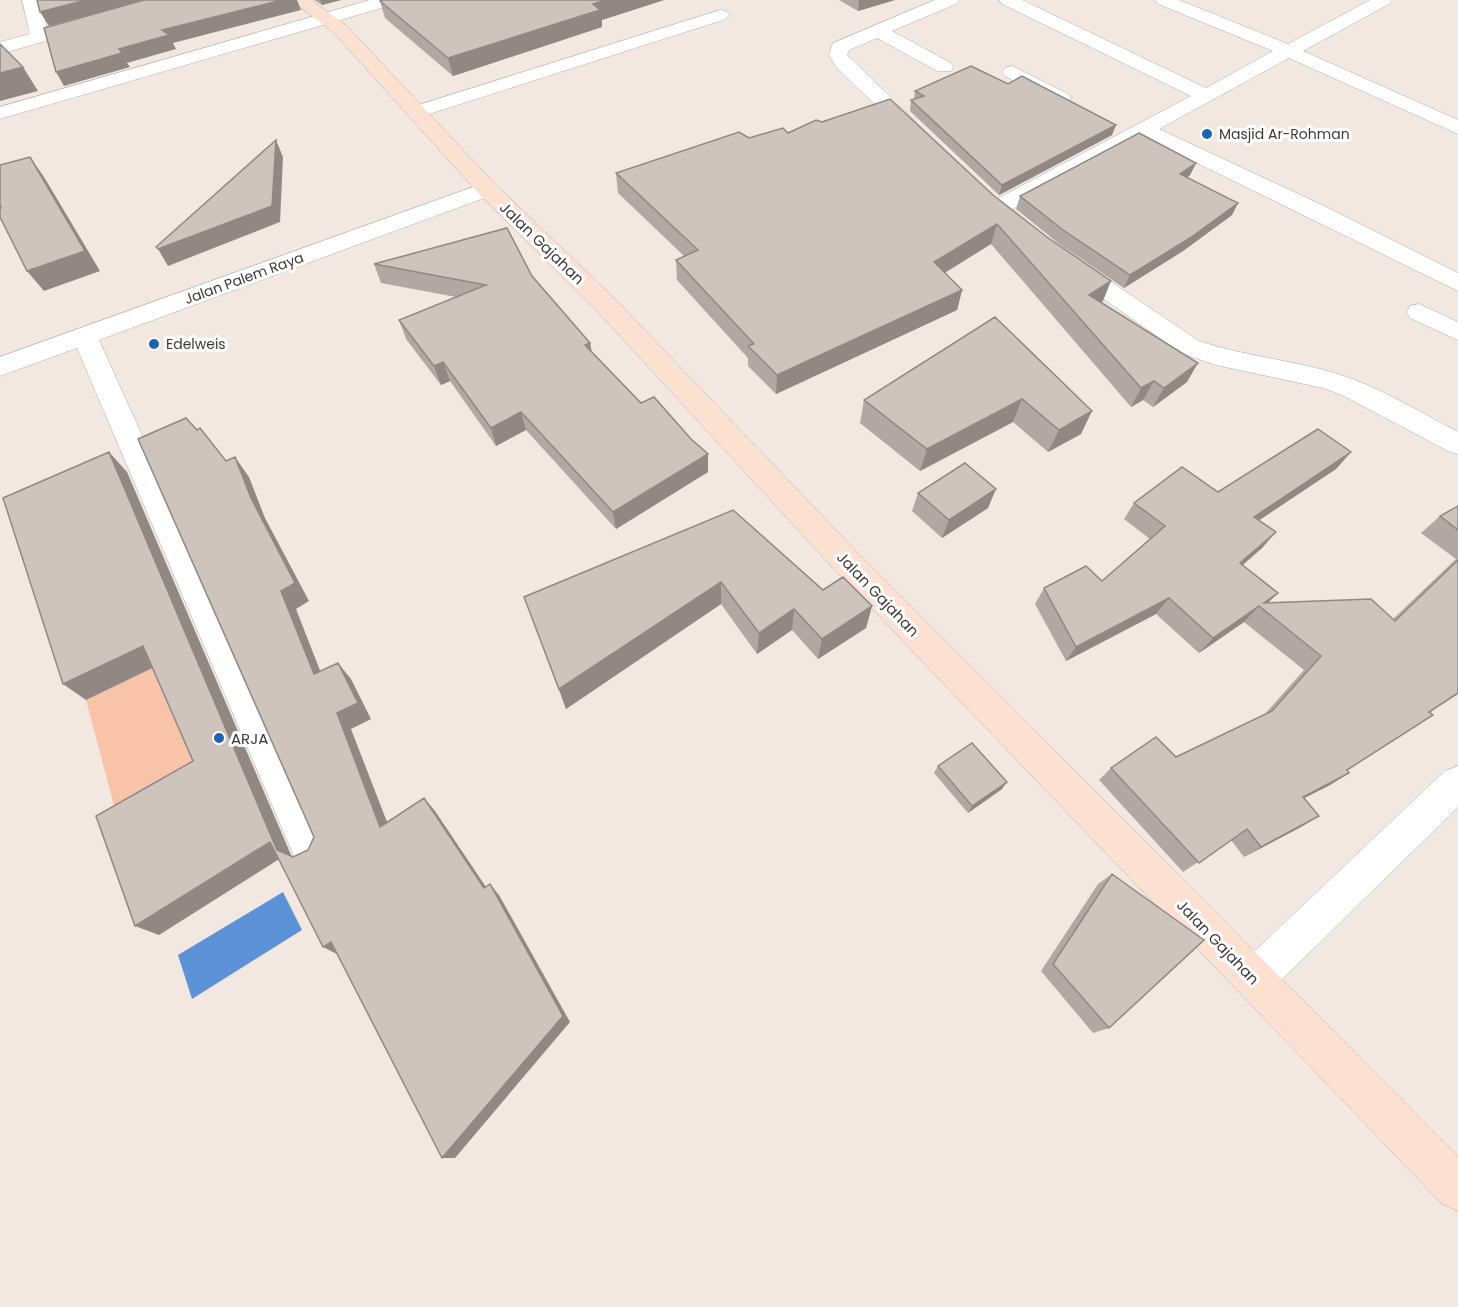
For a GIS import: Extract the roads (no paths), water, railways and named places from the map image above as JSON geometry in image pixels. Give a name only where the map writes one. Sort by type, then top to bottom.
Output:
[{"type":"street","points":[[31,0],[40,37]]},
{"type":"street","points":[[0,48],[171,0]]},
{"type":"street","points":[[0,113],[313,9],[389,0]]},
{"type":"street","points":[[931,147],[844,64],[838,55],[840,48],[847,42],[950,0]]},
{"type":"street","points":[[1008,0],[1205,95]]},
{"type":"street","points":[[1164,0],[1286,50],[1458,128]]},
{"type":"street","points":[[1342,0],[1365,9]]},
{"type":"street","points":[[997,208],[1286,50],[1383,0]]},
{"type":"street","name":"Jalan Gajahan","points":[[313,9],[340,29],[487,189],[606,305],[843,558],[1458,1188]]},
{"type":"street","points":[[416,112],[720,15]]},
{"type":"street","points":[[878,31],[944,67]]},
{"type":"street","points":[[1012,72],[1082,109]]},
{"type":"street","points":[[1112,125],[1138,132],[1312,209],[1458,283]]},
{"type":"street","name":"Jalan Palem Raya","points":[[0,366],[487,189]]},
{"type":"street","points":[[1058,257],[1190,346],[1216,356],[1327,380],[1351,388],[1458,444]]},
{"type":"street","points":[[1419,312],[1458,332]]},
{"type":"street","points":[[84,336],[309,848]]},
{"type":"street","points":[[1254,979],[1458,783]]},
{"type":"water","points":[[283,892],[302,930],[192,999],[178,955]]},
{"type":"place","name":"Masjid Ar-Rohman","points":[[1207,134]]},
{"type":"place","name":"Edelweis","points":[[154,344]]},
{"type":"place","name":"ARJA","points":[[219,738]]}]
